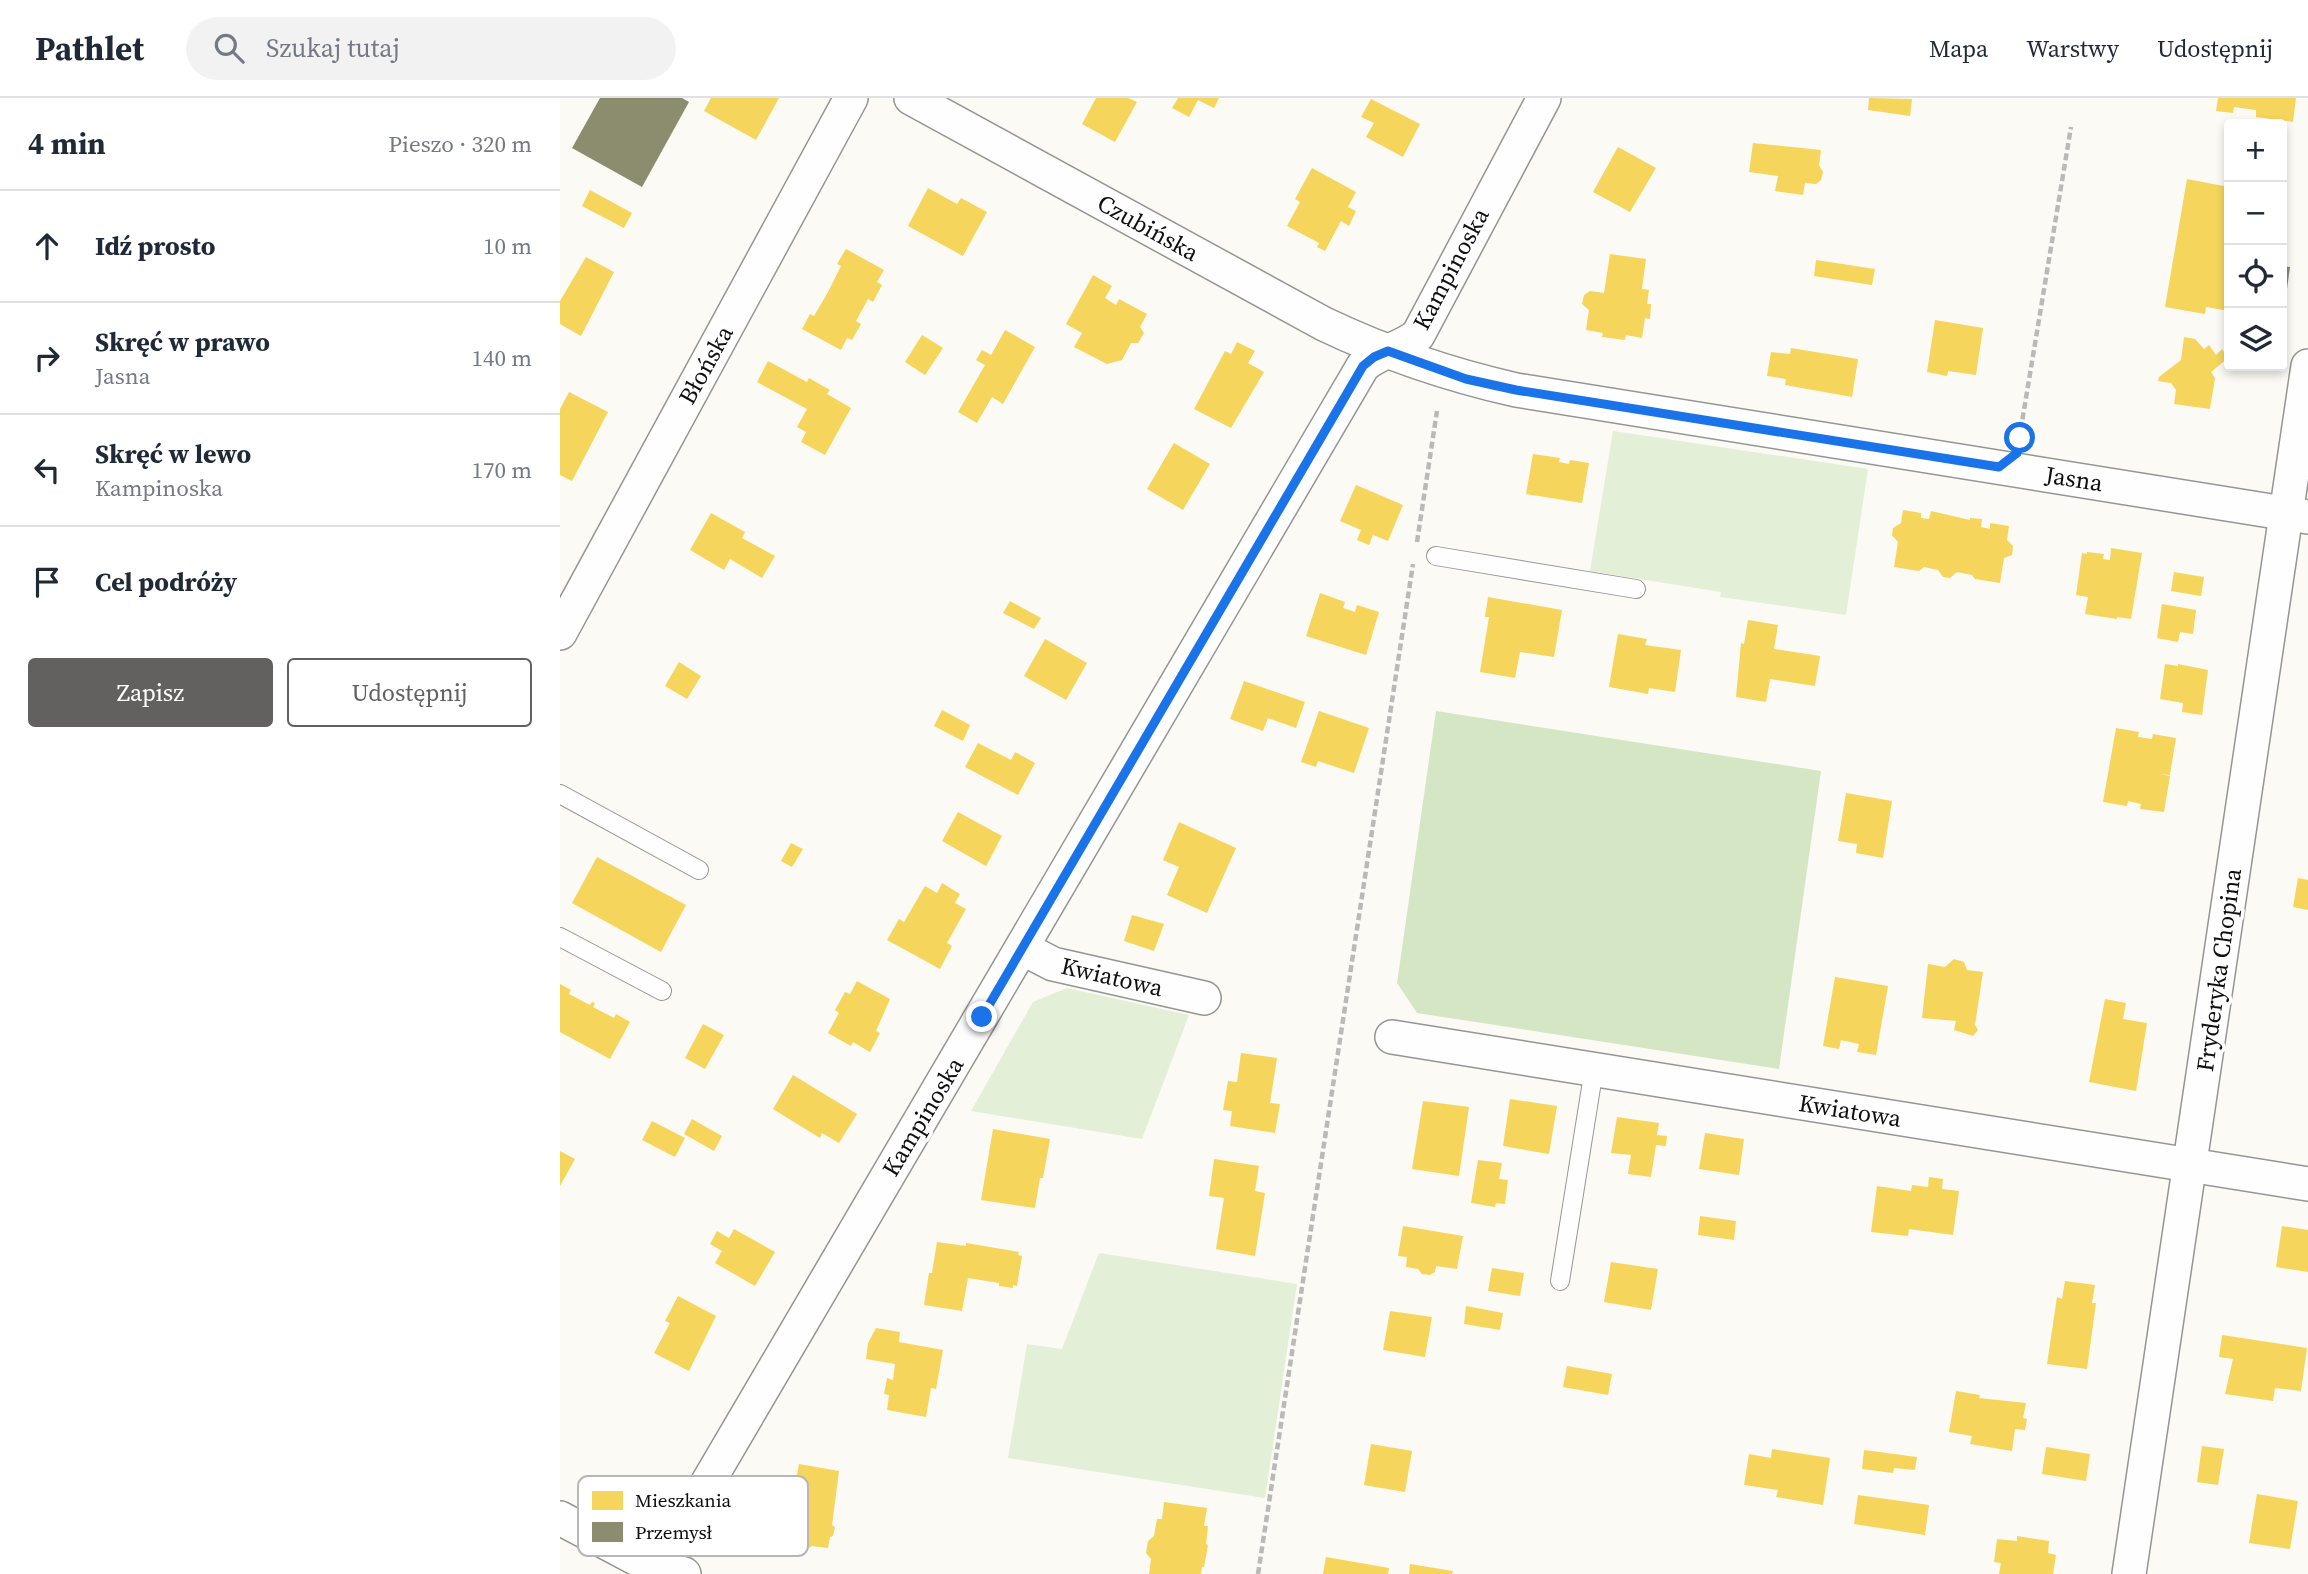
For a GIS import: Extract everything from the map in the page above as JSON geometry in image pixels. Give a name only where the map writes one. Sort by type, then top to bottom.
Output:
[{"type":"street","name":"Błońska","points":[[560,633],[851,98]]},
{"type":"street","name":"Czubińska","points":[[911,98],[1324,324],[1388,351]]},
{"type":"street","name":"Kampinoska","points":[[721,1476],[1023,948],[1363,366],[1374,357],[1418,335],[1544,98]]},
{"type":"street","name":"Jasna","points":[[1388,351],[1466,379],[1516,390],[2297,515]]},
{"type":"street","name":"Fryderyka Chopina","points":[[2129,1574],[2190,1165],[2297,515],[2308,366]]},
{"type":"street","name":"Kwiatowa","points":[[1023,948],[1053,964],[1204,998]]},
{"type":"street","name":"Kwiatowa","points":[[1392,1037],[2308,1184]]},
{"type":"street","points":[[560,1518],[578,1528]]},
{"type":"street","points":[[631,1556],[666,1572]]},
{"type":"street","name":"Kampinoska","points":[[666,1572],[675,1556]]},
{"type":"lane","points":[[1436,556],[1636,589]]},
{"type":"lane","points":[[560,794],[699,870]]},
{"type":"lane","points":[[560,937],[662,991]]},
{"type":"lane","points":[[1560,1281],[1594,1069]]},
{"type":"path","points":[[1999,467],[2017,453],[2071,127]]},
{"type":"path","points":[[1416,548],[1437,411]]},
{"type":"path","points":[[1258,1574],[1413,562]]},
{"type":"green space","points":[[1613,431],[1868,469],[1846,615],[1720,597],[1721,592],[1590,571]]},
{"type":"green space","points":[[1436,711],[1821,771],[1779,1069],[1417,1013],[1397,983]]},
{"type":"green space","points":[[1067,988],[1189,1015],[1142,1139],[971,1111],[1033,1002]]},
{"type":"green space","points":[[1099,1253],[1297,1284],[1265,1498],[1008,1458],[1027,1344],[1062,1349]]},
{"type":"building: Mieszkania","points":[[711,98],[779,98],[756,140],[704,111]]},
{"type":"building: Mieszkania","points":[[1096,98],[1128,98],[1137,102],[1115,142],[1082,124]]},
{"type":"building: Mieszkania","points":[[1178,98],[1219,98],[1214,108],[1198,100],[1189,117],[1172,108]]},
{"type":"building: Mieszkania","points":[[1869,98],[1912,99],[1910,116],[1868,110]]},
{"type":"building: Mieszkania","points":[[2218,98],[2296,98],[2293,122],[2287,119],[2256,117],[2256,110],[2234,107],[2233,113],[2216,111]]},
{"type":"building: Mieszkania","points":[[1371,99],[1420,124],[1403,157],[1366,137],[1374,123],[1361,117]]},
{"type":"building: Mieszkania","points":[[1753,143],[1821,150],[1821,180],[1816,184],[1805,183],[1803,195],[1775,191],[1778,176],[1749,172]]},
{"type":"building: Mieszkania","points":[[1618,147],[1656,168],[1630,212],[1593,192]]},
{"type":"building: Mieszkania","points":[[1312,168],[1356,192],[1348,207],[1356,211],[1349,226],[1341,221],[1325,251],[1317,247],[1319,243],[1287,226],[1300,202],[1295,199]]},
{"type":"building: Mieszkania","points":[[2187,179],[2224,186],[2224,310],[2206,307],[2205,314],[2165,307]]},
{"type":"building: Mieszkania","points":[[928,188],[957,204],[961,198],[987,212],[963,256],[908,226]]},
{"type":"building: Mieszkania","points":[[590,190],[632,213],[624,228],[582,206]]},
{"type":"building: Mieszkania","points":[[846,249],[884,270],[877,282],[882,285],[873,302],[868,299],[856,321],[861,324],[852,340],[847,338],[841,350],[802,329],[810,314],[814,316],[828,292],[841,266],[837,264]]},
{"type":"building: Mieszkania","points":[[1610,254],[1646,259],[1642,289],[1649,290],[1647,304],[1651,304],[1650,319],[1645,318],[1642,338],[1626,335],[1625,340],[1602,337],[1603,333],[1586,330],[1589,310],[1582,304],[1584,295],[1590,291],[1604,293]]},
{"type":"building: Mieszkania","points":[[586,257],[614,272],[581,336],[560,324],[560,301]]},
{"type":"building: Mieszkania","points":[[1816,260],[1875,269],[1872,285],[1814,276]]},
{"type":"building: Mieszkania","points":[[1093,275],[1112,286],[1105,298],[1116,305],[1119,299],[1147,314],[1140,327],[1144,333],[1138,343],[1131,343],[1122,360],[1107,364],[1074,347],[1082,333],[1066,324]]},
{"type":"building: Mieszkania","points":[[1935,320],[1983,328],[1976,375],[1948,371],[1947,376],[1927,372]]},
{"type":"building: Mieszkania","points":[[1005,330],[1035,347],[1003,404],[992,397],[977,423],[958,412],[985,365],[976,360],[982,350],[991,355]]},
{"type":"building: Mieszkania","points":[[922,335],[943,348],[925,375],[905,362]]},
{"type":"building: Mieszkania","points":[[2184,337],[2195,339],[2204,349],[2209,345],[2216,355],[2222,349],[2224,352],[2224,361],[2211,372],[2215,378],[2210,409],[2174,404],[2176,390],[2171,383],[2158,381],[2159,377],[2181,360]]},
{"type":"building: Mieszkania","points":[[1237,342],[1255,351],[1248,363],[1264,372],[1231,428],[1194,409],[1225,351],[1231,354]]},
{"type":"building: Mieszkania","points":[[1791,348],[1858,359],[1852,397],[1785,385],[1786,379],[1767,376],[1771,352],[1790,354]]},
{"type":"building: Mieszkania","points":[[768,361],[807,382],[809,378],[830,390],[827,394],[851,408],[825,455],[801,442],[806,432],[797,427],[807,409],[757,382]]},
{"type":"building: Mieszkania","points":[[569,392],[608,412],[572,481],[560,475],[560,409]]},
{"type":"building: Mieszkania","points":[[1174,443],[1210,464],[1183,510],[1147,489]]},
{"type":"building: Mieszkania","points":[[1533,454],[1560,458],[1559,462],[1569,464],[1570,460],[1589,463],[1582,503],[1526,494]]},
{"type":"building: Mieszkania","points":[[1356,485],[1403,505],[1388,541],[1373,535],[1369,545],[1357,540],[1361,530],[1340,521]]},
{"type":"building: Mieszkania","points":[[1903,510],[1921,513],[1921,518],[1929,519],[1931,511],[1970,520],[1982,519],[1981,527],[1990,529],[1990,523],[2009,526],[2007,540],[2013,546],[2012,555],[2004,558],[2000,583],[1975,579],[1972,575],[1957,572],[1950,578],[1943,577],[1938,570],[1924,567],[1919,571],[1894,567],[1898,542],[1892,535],[1893,528],[1901,523]]},
{"type":"building: Mieszkania","points":[[711,513],[745,532],[742,538],[775,556],[762,578],[730,559],[724,570],[690,550]]},
{"type":"building: Mieszkania","points":[[2111,548],[2142,553],[2131,619],[2085,614],[2088,597],[2076,595],[2082,553],[2104,554],[2103,559],[2110,560]]},
{"type":"building: Mieszkania","points":[[2174,572],[2204,577],[2201,596],[2171,591]]},
{"type":"building: Mieszkania","points":[[1320,593],[1345,602],[1343,608],[1355,612],[1357,605],[1379,612],[1366,655],[1306,636]]},
{"type":"building: Mieszkania","points":[[1488,597],[1562,610],[1554,657],[1520,652],[1515,678],[1480,672],[1489,617],[1485,617]]},
{"type":"building: Mieszkania","points":[[1010,601],[1041,618],[1034,629],[1003,613]]},
{"type":"building: Mieszkania","points":[[2162,604],[2196,610],[2193,634],[2180,632],[2178,642],[2157,638]]},
{"type":"building: Mieszkania","points":[[1748,620],[1778,625],[1774,649],[1820,656],[1815,686],[1770,679],[1766,702],[1736,697],[1741,643],[1744,644]]},
{"type":"building: Mieszkania","points":[[1618,634],[1647,639],[1645,645],[1681,650],[1675,692],[1649,688],[1648,694],[1609,687]]},
{"type":"building: Mieszkania","points":[[1045,639],[1087,663],[1066,700],[1024,676]]},
{"type":"building: Mieszkania","points":[[679,662],[701,676],[687,699],[665,686]]},
{"type":"building: Mieszkania","points":[[2165,664],[2208,670],[2202,715],[2182,712],[2183,703],[2160,699]]},
{"type":"building: Mieszkania","points":[[1244,681],[1305,702],[1296,728],[1268,718],[1263,731],[1230,719]]},
{"type":"building: Mieszkania","points":[[942,710],[970,725],[963,741],[934,726]]},
{"type":"building: Mieszkania","points":[[1319,711],[1369,728],[1354,773],[1318,761],[1316,767],[1301,762]]},
{"type":"building: Mieszkania","points":[[2116,728],[2139,732],[2138,737],[2152,739],[2153,734],[2176,738],[2170,775],[2160,774],[2170,776],[2164,812],[2140,809],[2141,804],[2128,801],[2127,806],[2103,802]]},
{"type":"building: Mieszkania","points":[[978,743],[1011,760],[1015,752],[1035,763],[1018,795],[965,767]]},
{"type":"building: Mieszkania","points":[[1846,793],[1892,801],[1883,858],[1856,853],[1857,844],[1838,841]]},
{"type":"building: Mieszkania","points":[[958,812],[1002,836],[986,866],[942,841]]},
{"type":"building: Mieszkania","points":[[1179,822],[1236,848],[1207,913],[1167,895],[1179,867],[1163,860]]},
{"type":"building: Mieszkania","points":[[791,843],[803,849],[792,867],[781,861]]},
{"type":"building: Mieszkania","points":[[597,857],[686,905],[661,952],[572,903]]},
{"type":"building: Mieszkania","points":[[2298,878],[2308,880],[2308,910],[2293,907]]},
{"type":"building: Mieszkania","points":[[942,883],[960,894],[955,903],[966,909],[947,943],[952,946],[940,969],[887,940],[899,919],[904,922],[925,886],[937,893]]},
{"type":"building: Mieszkania","points":[[1132,915],[1164,924],[1154,951],[1124,941]]},
{"type":"building: Mieszkania","points":[[1954,959],[1964,962],[1967,970],[1983,972],[1975,1025],[1978,1030],[1973,1036],[1954,1030],[1956,1021],[1922,1018],[1928,964],[1945,967]]},
{"type":"building: Mieszkania","points":[[1835,977],[1888,986],[1876,1055],[1857,1052],[1859,1044],[1841,1040],[1839,1049],[1823,1046]]},
{"type":"building: Mieszkania","points":[[857,981],[890,999],[876,1031],[880,1033],[870,1052],[853,1042],[851,1046],[828,1033],[839,1013],[835,1010],[845,992],[850,994]]},
{"type":"building: Mieszkania","points":[[560,984],[571,990],[569,994],[590,1005],[595,1003],[593,1007],[614,1018],[616,1014],[630,1022],[610,1059],[560,1032]]},
{"type":"building: Mieszkania","points":[[2105,999],[2126,1003],[2123,1019],[2147,1023],[2136,1091],[2089,1082]]},
{"type":"building: Mieszkania","points":[[703,1024],[724,1035],[705,1069],[685,1058]]},
{"type":"building: Mieszkania","points":[[1241,1053],[1277,1058],[1270,1103],[1280,1104],[1275,1133],[1230,1126],[1232,1111],[1223,1110],[1228,1081],[1237,1082]]},
{"type":"building: Mieszkania","points":[[793,1075],[857,1114],[839,1143],[822,1133],[820,1138],[773,1109]]},
{"type":"building: Mieszkania","points":[[1510,1099],[1557,1106],[1549,1154],[1503,1146]]},
{"type":"building: Mieszkania","points":[[1423,1101],[1469,1107],[1459,1176],[1412,1169]]},
{"type":"building: Mieszkania","points":[[1617,1117],[1659,1123],[1657,1135],[1667,1136],[1666,1146],[1656,1145],[1651,1177],[1628,1174],[1631,1155],[1611,1153]]},
{"type":"building: Mieszkania","points":[[692,1119],[722,1136],[714,1151],[684,1134]]},
{"type":"building: Mieszkania","points":[[652,1121],[685,1138],[675,1157],[642,1140]]},
{"type":"building: Mieszkania","points":[[993,1129],[1050,1139],[1035,1208],[981,1200]]},
{"type":"building: Mieszkania","points":[[1705,1133],[1744,1139],[1739,1175],[1699,1169]]},
{"type":"building: Mieszkania","points":[[560,1151],[575,1159],[560,1186]]},
{"type":"building: Mieszkania","points":[[1214,1159],[1259,1166],[1255,1191],[1265,1193],[1255,1256],[1216,1249],[1224,1198],[1209,1196]]},
{"type":"building: Mieszkania","points":[[1478,1160],[1502,1163],[1499,1179],[1508,1180],[1505,1204],[1496,1203],[1495,1207],[1471,1203]]},
{"type":"building: Mieszkania","points":[[1929,1177],[1943,1179],[1942,1189],[1959,1191],[1953,1235],[1909,1229],[1908,1236],[1871,1232],[1877,1186],[1911,1191],[1912,1185],[1928,1187]]},
{"type":"building: Mieszkania","points":[[1700,1216],[1736,1221],[1734,1240],[1698,1235]]},
{"type":"building: Mieszkania","points":[[1403,1226],[1463,1236],[1457,1269],[1436,1266],[1435,1272],[1430,1275],[1406,1267],[1407,1257],[1398,1256]]},
{"type":"building: Mieszkania","points":[[2282,1226],[2308,1230],[2308,1272],[2276,1267]]},
{"type":"building: Mieszkania","points":[[734,1229],[775,1252],[755,1286],[715,1263],[722,1251],[710,1244],[717,1231],[729,1238]]},
{"type":"building: Mieszkania","points":[[937,1242],[966,1246],[966,1243],[1019,1252],[1018,1255],[1022,1256],[1017,1286],[999,1286],[999,1283],[968,1278],[962,1311],[924,1305]]},
{"type":"building: Mieszkania","points":[[1611,1262],[1658,1269],[1651,1310],[1604,1302]]},
{"type":"building: Mieszkania","points":[[1492,1268],[1524,1273],[1520,1296],[1488,1291]]},
{"type":"building: Mieszkania","points":[[2065,1281],[2095,1285],[2092,1303],[2096,1303],[2087,1369],[2047,1364],[2057,1297],[2062,1299]]},
{"type":"building: Mieszkania","points":[[678,1296],[716,1316],[689,1371],[654,1353],[670,1323],[665,1321]]},
{"type":"building: Mieszkania","points":[[1466,1306],[1503,1313],[1500,1330],[1464,1324]]},
{"type":"building: Mieszkania","points":[[1390,1311],[1432,1317],[1425,1357],[1383,1350]]},
{"type":"building: Mieszkania","points":[[876,1328],[900,1332],[899,1342],[943,1350],[936,1389],[931,1388],[926,1417],[887,1410],[889,1395],[884,1394],[887,1378],[893,1380],[895,1364],[866,1359],[868,1343]]},
{"type":"building: Mieszkania","points":[[2222,1335],[2307,1348],[2301,1391],[2275,1388],[2273,1401],[2225,1394],[2233,1359],[2219,1357]]},
{"type":"building: Mieszkania","points":[[1567,1366],[1612,1374],[1608,1395],[1563,1387]]},
{"type":"building: Mieszkania","points":[[1956,1391],[1980,1395],[1979,1398],[2026,1403],[2023,1418],[2027,1419],[2025,1430],[2015,1429],[2012,1451],[1970,1444],[1972,1436],[1949,1432]]},
{"type":"building: Mieszkania","points":[[1371,1444],[1412,1451],[1405,1492],[1364,1485]]},
{"type":"building: Mieszkania","points":[[2202,1446],[2224,1449],[2218,1485],[2197,1482]]},
{"type":"building: Mieszkania","points":[[2046,1447],[2090,1454],[2086,1481],[2042,1474]]},
{"type":"building: Mieszkania","points":[[1772,1449],[1830,1458],[1823,1505],[1776,1497],[1778,1490],[1744,1485],[1749,1454],[1771,1458]]},
{"type":"building: Mieszkania","points":[[1864,1450],[1917,1457],[1915,1470],[1894,1468],[1893,1473],[1862,1469]]},
{"type":"building: Mieszkania","points":[[799,1464],[839,1471],[832,1525],[835,1527],[828,1548],[808,1548],[808,1476],[797,1476]]},
{"type":"building: Mieszkania","points":[[2257,1494],[2298,1501],[2290,1549],[2249,1543]]},
{"type":"building: Mieszkania","points":[[1858,1495],[1929,1505],[1925,1535],[1854,1524]]},
{"type":"building: Mieszkania","points":[[1164,1502],[1207,1508],[1204,1526],[1208,1526],[1208,1545],[1201,1574],[1149,1574],[1151,1559],[1146,1553],[1148,1541],[1154,1536],[1157,1519],[1162,1519]]},
{"type":"building: Mieszkania","points":[[2017,1536],[2049,1541],[2048,1553],[2056,1555],[2053,1574],[1999,1574],[2001,1563],[1994,1562],[1997,1539],[2017,1541]]},
{"type":"building: Mieszkania","points":[[1326,1557],[1389,1568],[1388,1574],[1323,1574]]},
{"type":"building: Mieszkania","points":[[1410,1564],[1453,1571],[1452,1574],[1409,1574]]},
{"type":"building: Przemysł","points":[[600,98],[682,98],[689,102],[642,187],[572,148]]},
{"type":"building: Przemysł","points":[[2287,267],[2290,267],[2287,289]]},
{"type":"route","points":[[982,1017],[1363,366],[1374,357],[1388,351],[1466,379],[1516,390],[1999,467],[2017,453],[2020,438]]}]
